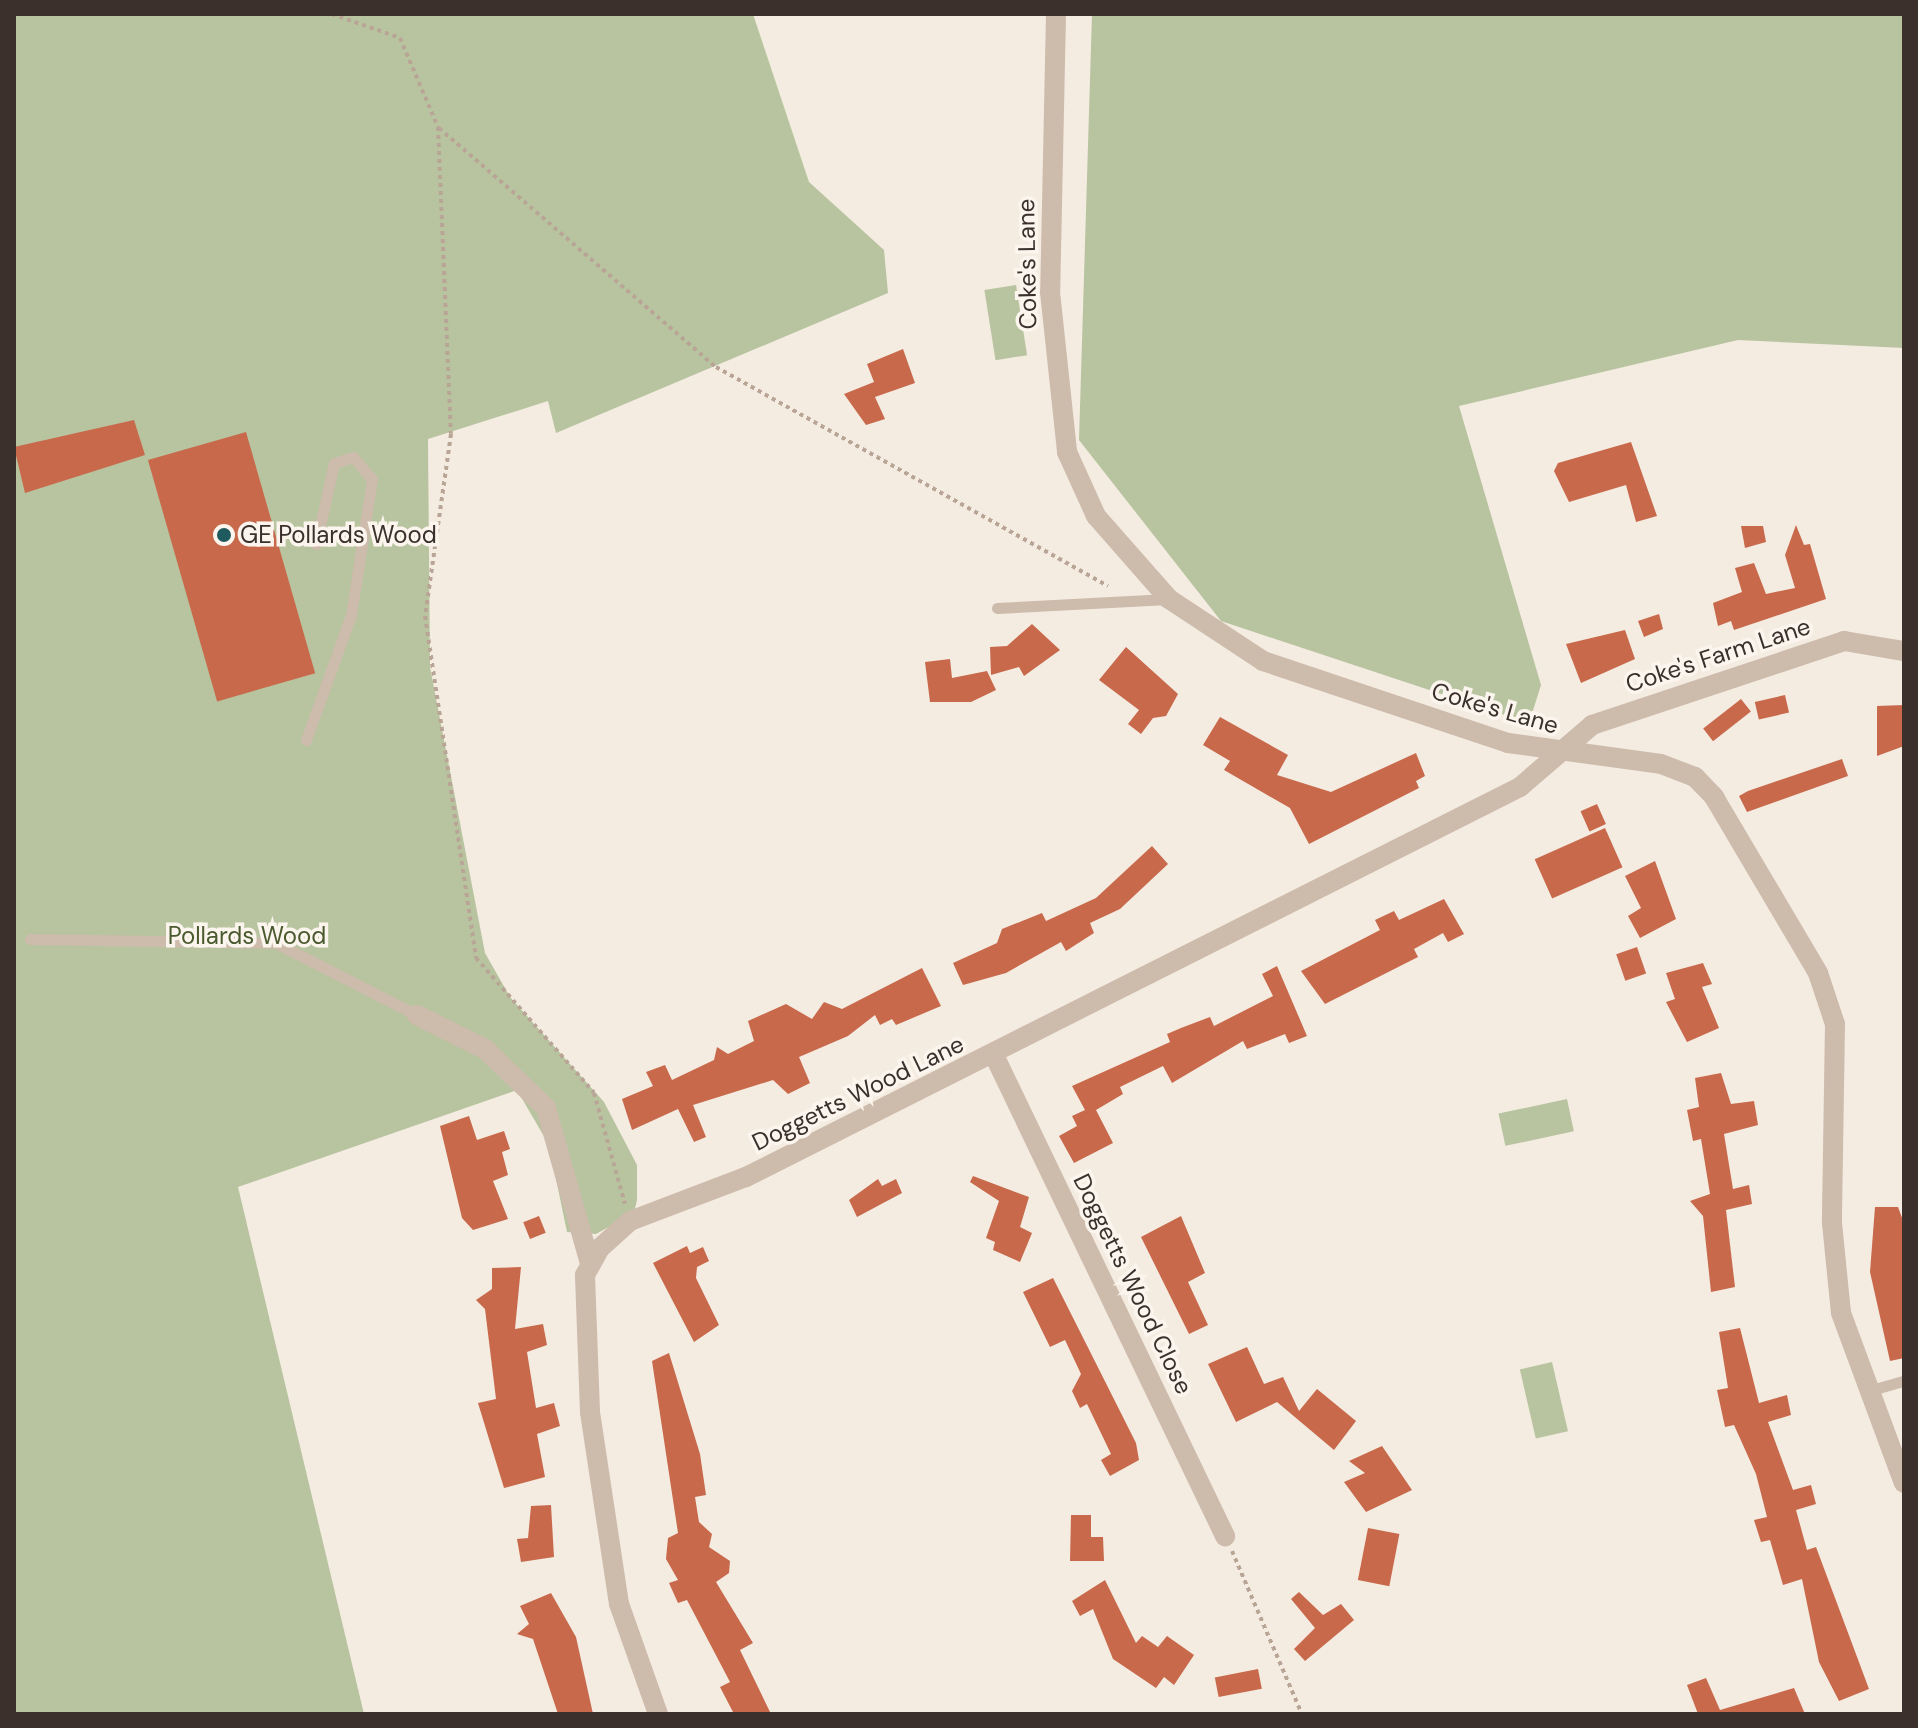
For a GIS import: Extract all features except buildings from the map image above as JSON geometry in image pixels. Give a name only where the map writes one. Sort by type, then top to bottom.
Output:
[{"type":"street","name":"Coke's Lane","points":[[1056,14],[1050,292],[1067,452],[1096,516],[1169,599],[1263,661],[1561,755],[1661,764],[1695,777],[1714,797],[1818,973],[1835,1024],[1832,1223],[1841,1313],[1867,1391],[1902,1471]]},
{"type":"street","name":"Coke's Farm Lane","points":[[1561,755],[1592,725],[1844,641],[1904,651]]},
{"type":"street","name":"Doggetts Wood Lane","points":[[589,1260],[630,1221],[746,1177],[994,1055],[1520,787],[1561,755]]},
{"type":"street","points":[[417,1015],[485,1049],[546,1108],[589,1260],[592,1427],[619,1604],[658,1714]]},
{"type":"street","name":"Doggetts Wood Close","points":[[994,1055],[1225,1536]]},
{"type":"lane","points":[[306,740],[351,615],[372,479],[353,457],[334,463],[316,544]]},
{"type":"lane","points":[[997,608],[1169,599]]},
{"type":"lane","points":[[30,939],[276,943],[417,1015]]},
{"type":"lane","points":[[1867,1391],[1904,1381]]},
{"type":"path","points":[[332,14],[400,38],[438,127],[451,434],[425,616],[476,958],[594,1093],[630,1221]]},
{"type":"path","points":[[438,127],[716,367],[1135,601]]},
{"type":"path","points":[[1225,1536],[1302,1714]]},
{"type":"green space","name":"Pollards Wood","points":[[14,14],[753,14],[809,182],[884,250],[888,293],[556,433],[548,401],[428,439],[430,667],[485,953],[510,997],[604,1102],[637,1165],[637,1200],[634,1213],[596,1234],[567,1232],[549,1145],[517,1090],[238,1187],[364,1714],[14,1714]]},
{"type":"green space","points":[[1092,14],[1904,14],[1904,348],[1738,340],[1459,406],[1541,685],[1529,723],[1221,621],[1079,440]]},
{"type":"green space","points":[[1016,285],[1027,355],[996,360],[984,290]]},
{"type":"green space","points":[[1567,1099],[1574,1131],[1505,1146],[1499,1114]]},
{"type":"green space","points":[[1552,1362],[1568,1431],[1536,1439],[1520,1369]]},
{"type":"place","name":"GE Pollards Wood","points":[[224,535]]}]
